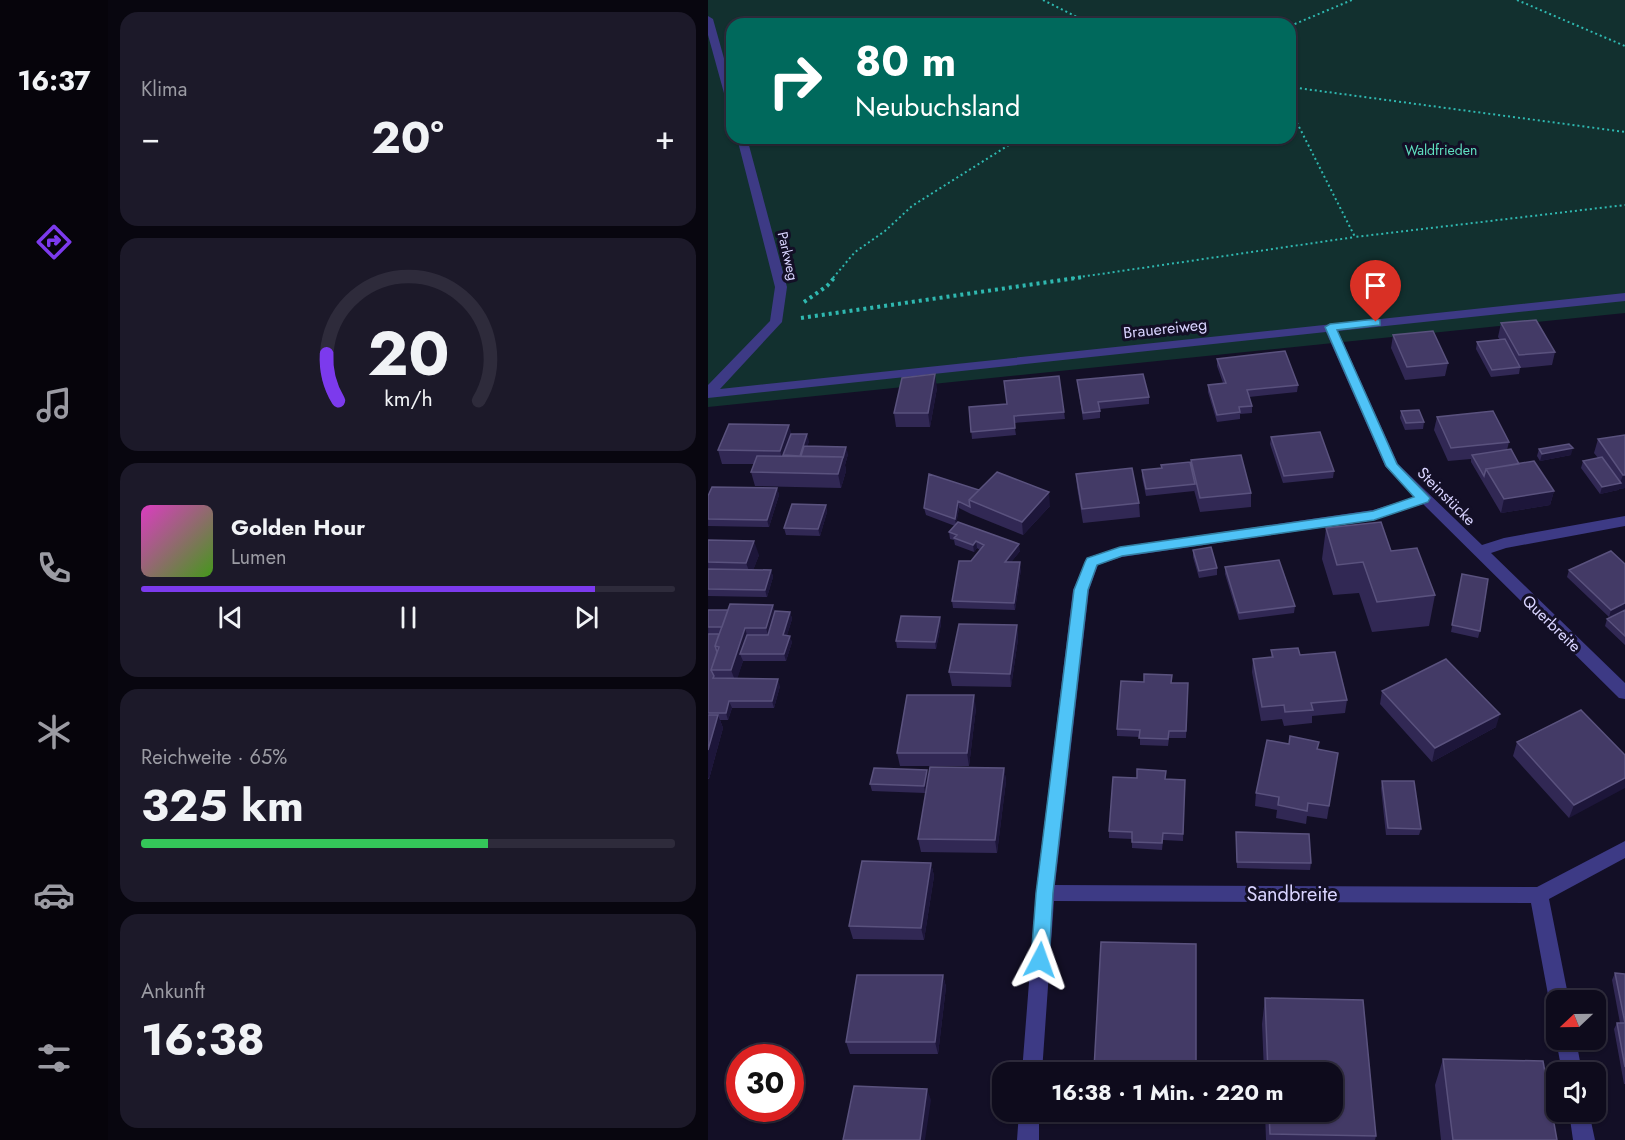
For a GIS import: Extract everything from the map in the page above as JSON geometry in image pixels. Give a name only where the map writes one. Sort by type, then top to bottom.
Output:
[{"type":"street","points":[[708,19],[726,83]]},
{"type":"street","name":"Parkweg","points":[[744,144],[780,286],[776,322]]},
{"type":"street","name":"Brauereiweg","points":[[708,393],[1625,297]]},
{"type":"street","points":[[708,393],[776,322]]},
{"type":"street","name":"Steinstücke","points":[[1330,327],[1392,466],[1479,552]]},
{"type":"street","points":[[1033,1062],[1045,893],[1081,590],[1092,562],[1120,552],[1374,515],[1423,498]]},
{"type":"street","points":[[1479,552],[1503,543],[1625,521]]},
{"type":"street","name":"Querbreite","points":[[1479,552],[1625,693]]},
{"type":"street","name":"Sandbreite","points":[[1045,893],[1539,895],[1625,849]]},
{"type":"street","points":[[1539,895],[1556,990]]},
{"type":"street","points":[[1028,1140],[1029,1122]]},
{"type":"street","points":[[1581,1122],[1584,1140]]},
{"type":"path","points":[[1042,0],[1079,18]]},
{"type":"path","points":[[1296,24],[1352,0]]},
{"type":"path","points":[[1517,0],[1625,46]]},
{"type":"path","points":[[1296,88],[1625,132]]},
{"type":"path","points":[[1296,121],[1355,237]]},
{"type":"path","points":[[776,322],[827,286],[855,252],[885,231],[912,206],[1010,144]]},
{"type":"path","points":[[776,322],[1355,237],[1625,205]]},
{"type":"green space","name":"Waldfrieden","points":[[708,0],[1625,0],[1625,313],[708,407]]},
{"type":"building","points":[[1536,320],[1555,352],[1519,355],[1501,323]]},
{"type":"building","points":[[1433,331],[1448,363],[1407,367],[1393,335]]},
{"type":"building","points":[[1505,339],[1520,367],[1492,370],[1477,342]]},
{"type":"building","points":[[1285,351],[1298,385],[1247,390],[1252,406],[1239,407],[1240,412],[1217,415],[1208,385],[1226,383],[1217,359]]},
{"type":"building","points":[[935,374],[928,413],[894,413],[902,378]]},
{"type":"building","points":[[1143,374],[1149,397],[1098,402],[1100,411],[1083,413],[1077,380]]},
{"type":"building","points":[[1059,376],[1064,412],[1014,416],[1015,428],[971,432],[969,407],[1007,404],[1004,381]]},
{"type":"building","points":[[1419,410],[1424,422],[1406,423],[1401,411]]},
{"type":"building","points":[[1493,411],[1509,442],[1451,448],[1437,417]]},
{"type":"building","points":[[729,424],[789,425],[780,451],[718,450]]},
{"type":"building","points":[[1320,432],[1334,471],[1284,476],[1271,437]]},
{"type":"building","points":[[791,434],[807,434],[800,456],[783,455]]},
{"type":"building","points":[[1625,435],[1625,475],[1623,475],[1598,439]]},
{"type":"building","points":[[1569,444],[1573,448],[1542,454],[1539,449]]},
{"type":"building","points":[[804,446],[846,447],[843,458],[801,456]]},
{"type":"building","points":[[1511,449],[1519,464],[1486,469],[1484,476],[1472,455]]},
{"type":"building","points":[[1241,455],[1251,493],[1200,498],[1191,460]]},
{"type":"building","points":[[757,456],[843,457],[838,474],[751,472]]},
{"type":"building","points":[[1602,457],[1621,483],[1602,487],[1583,461]]},
{"type":"building","points":[[1534,461],[1554,491],[1504,499],[1486,469]]},
{"type":"building","points":[[1190,462],[1195,484],[1146,489],[1142,470],[1162,468],[1161,465]]},
{"type":"building","points":[[1132,468],[1139,503],[1082,509],[1076,474]]},
{"type":"building","points":[[997,472],[1049,492],[1022,522],[969,500]]},
{"type":"building","points":[[929,474],[979,490],[969,500],[970,507],[958,501],[955,519],[924,508]]},
{"type":"building","points":[[712,487],[777,488],[767,520],[708,519],[708,496]]},
{"type":"building","points":[[792,504],[826,505],[818,529],[784,528]]},
{"type":"building","points":[[958,522],[1019,544],[1005,562],[1020,562],[1014,603],[952,601],[959,561],[971,561],[984,545],[976,541],[973,545],[954,538],[957,535],[949,532]]},
{"type":"building","points":[[1381,522],[1391,551],[1417,548],[1435,595],[1377,602],[1363,562],[1337,565],[1326,528]]},
{"type":"building","points":[[708,540],[754,541],[746,563],[708,562]]},
{"type":"building","points":[[1211,547],[1217,568],[1199,571],[1193,550]]},
{"type":"building","points":[[1611,551],[1625,564],[1625,603],[1611,610],[1569,570]]},
{"type":"building","points":[[1279,560],[1295,606],[1239,613],[1225,567]]},
{"type":"building","points":[[708,569],[771,570],[765,590],[708,589]]},
{"type":"building","points":[[1462,574],[1488,579],[1480,631],[1452,625]]},
{"type":"building","points":[[730,604],[773,605],[766,628],[745,628],[731,670],[711,670],[719,647],[715,646]]},
{"type":"building","points":[[708,610],[728,610],[722,627],[708,627]]},
{"type":"building","points":[[1625,610],[1625,636],[1607,619]]},
{"type":"building","points":[[775,611],[790,612],[783,635],[790,636],[784,654],[740,654],[747,635],[768,635]]},
{"type":"building","points":[[901,616],[940,617],[935,642],[896,641]]},
{"type":"building","points":[[959,624],[1017,625],[1010,674],[949,672]]},
{"type":"building","points":[[708,634],[719,634],[715,646],[717,652],[711,670],[713,678],[778,679],[772,701],[729,701],[726,713],[708,713]]},
{"type":"building","points":[[1298,648],[1300,655],[1335,652],[1347,700],[1311,703],[1313,710],[1285,712],[1284,705],[1262,707],[1253,659],[1273,657],[1271,650]]},
{"type":"building","points":[[1446,659],[1500,714],[1435,748],[1382,691]]},
{"type":"building","points":[[1144,674],[1172,675],[1171,683],[1188,683],[1186,731],[1169,731],[1168,739],[1139,738],[1140,730],[1117,729],[1121,681],[1144,682]]},
{"type":"building","points":[[907,695],[974,695],[967,753],[897,753]]},
{"type":"building","points":[[1581,710],[1625,755],[1625,778],[1574,805],[1517,742]]},
{"type":"building","points":[[708,715],[718,715],[708,750]]},
{"type":"building","points":[[1290,736],[1319,742],[1317,749],[1338,753],[1329,806],[1308,803],[1307,811],[1278,805],[1279,797],[1256,793],[1267,740],[1289,744]]},
{"type":"building","points":[[930,767],[1004,768],[995,840],[918,839]]},
{"type":"building","points":[[874,768],[927,770],[924,786],[870,784]]},
{"type":"building","points":[[1137,769],[1166,771],[1165,779],[1185,780],[1183,834],[1163,833],[1162,843],[1132,842],[1132,832],[1109,831],[1113,777],[1137,778]]},
{"type":"building","points":[[1382,781],[1414,781],[1421,829],[1388,828]]},
{"type":"building","points":[[1236,832],[1309,834],[1311,863],[1237,862]]},
{"type":"building","points":[[862,861],[931,863],[921,928],[849,926]]},
{"type":"building","points":[[1101,942],[1196,944],[1196,1062],[1094,1062]]},
{"type":"building","points":[[1615,973],[1625,974],[1625,1023]]},
{"type":"building","points":[[857,975],[943,975],[935,1042],[846,1042]]},
{"type":"building","points":[[1265,998],[1363,1000],[1376,1136],[1270,1134],[1269,1122],[1343,1122],[1343,1062],[1268,1062]]},
{"type":"building","points":[[1617,1023],[1625,1023],[1625,1067]]},
{"type":"building","points":[[1443,1059],[1543,1061],[1546,1078],[1546,1122],[1554,1122],[1557,1140],[1453,1140]]},
{"type":"building","points":[[854,1086],[927,1089],[920,1140],[843,1140]]},
{"type":"route","points":[[1040,960],[1045,893],[1081,590],[1092,562],[1120,552],[1374,515],[1423,498],[1392,466],[1330,327],[1376,322]]}]
